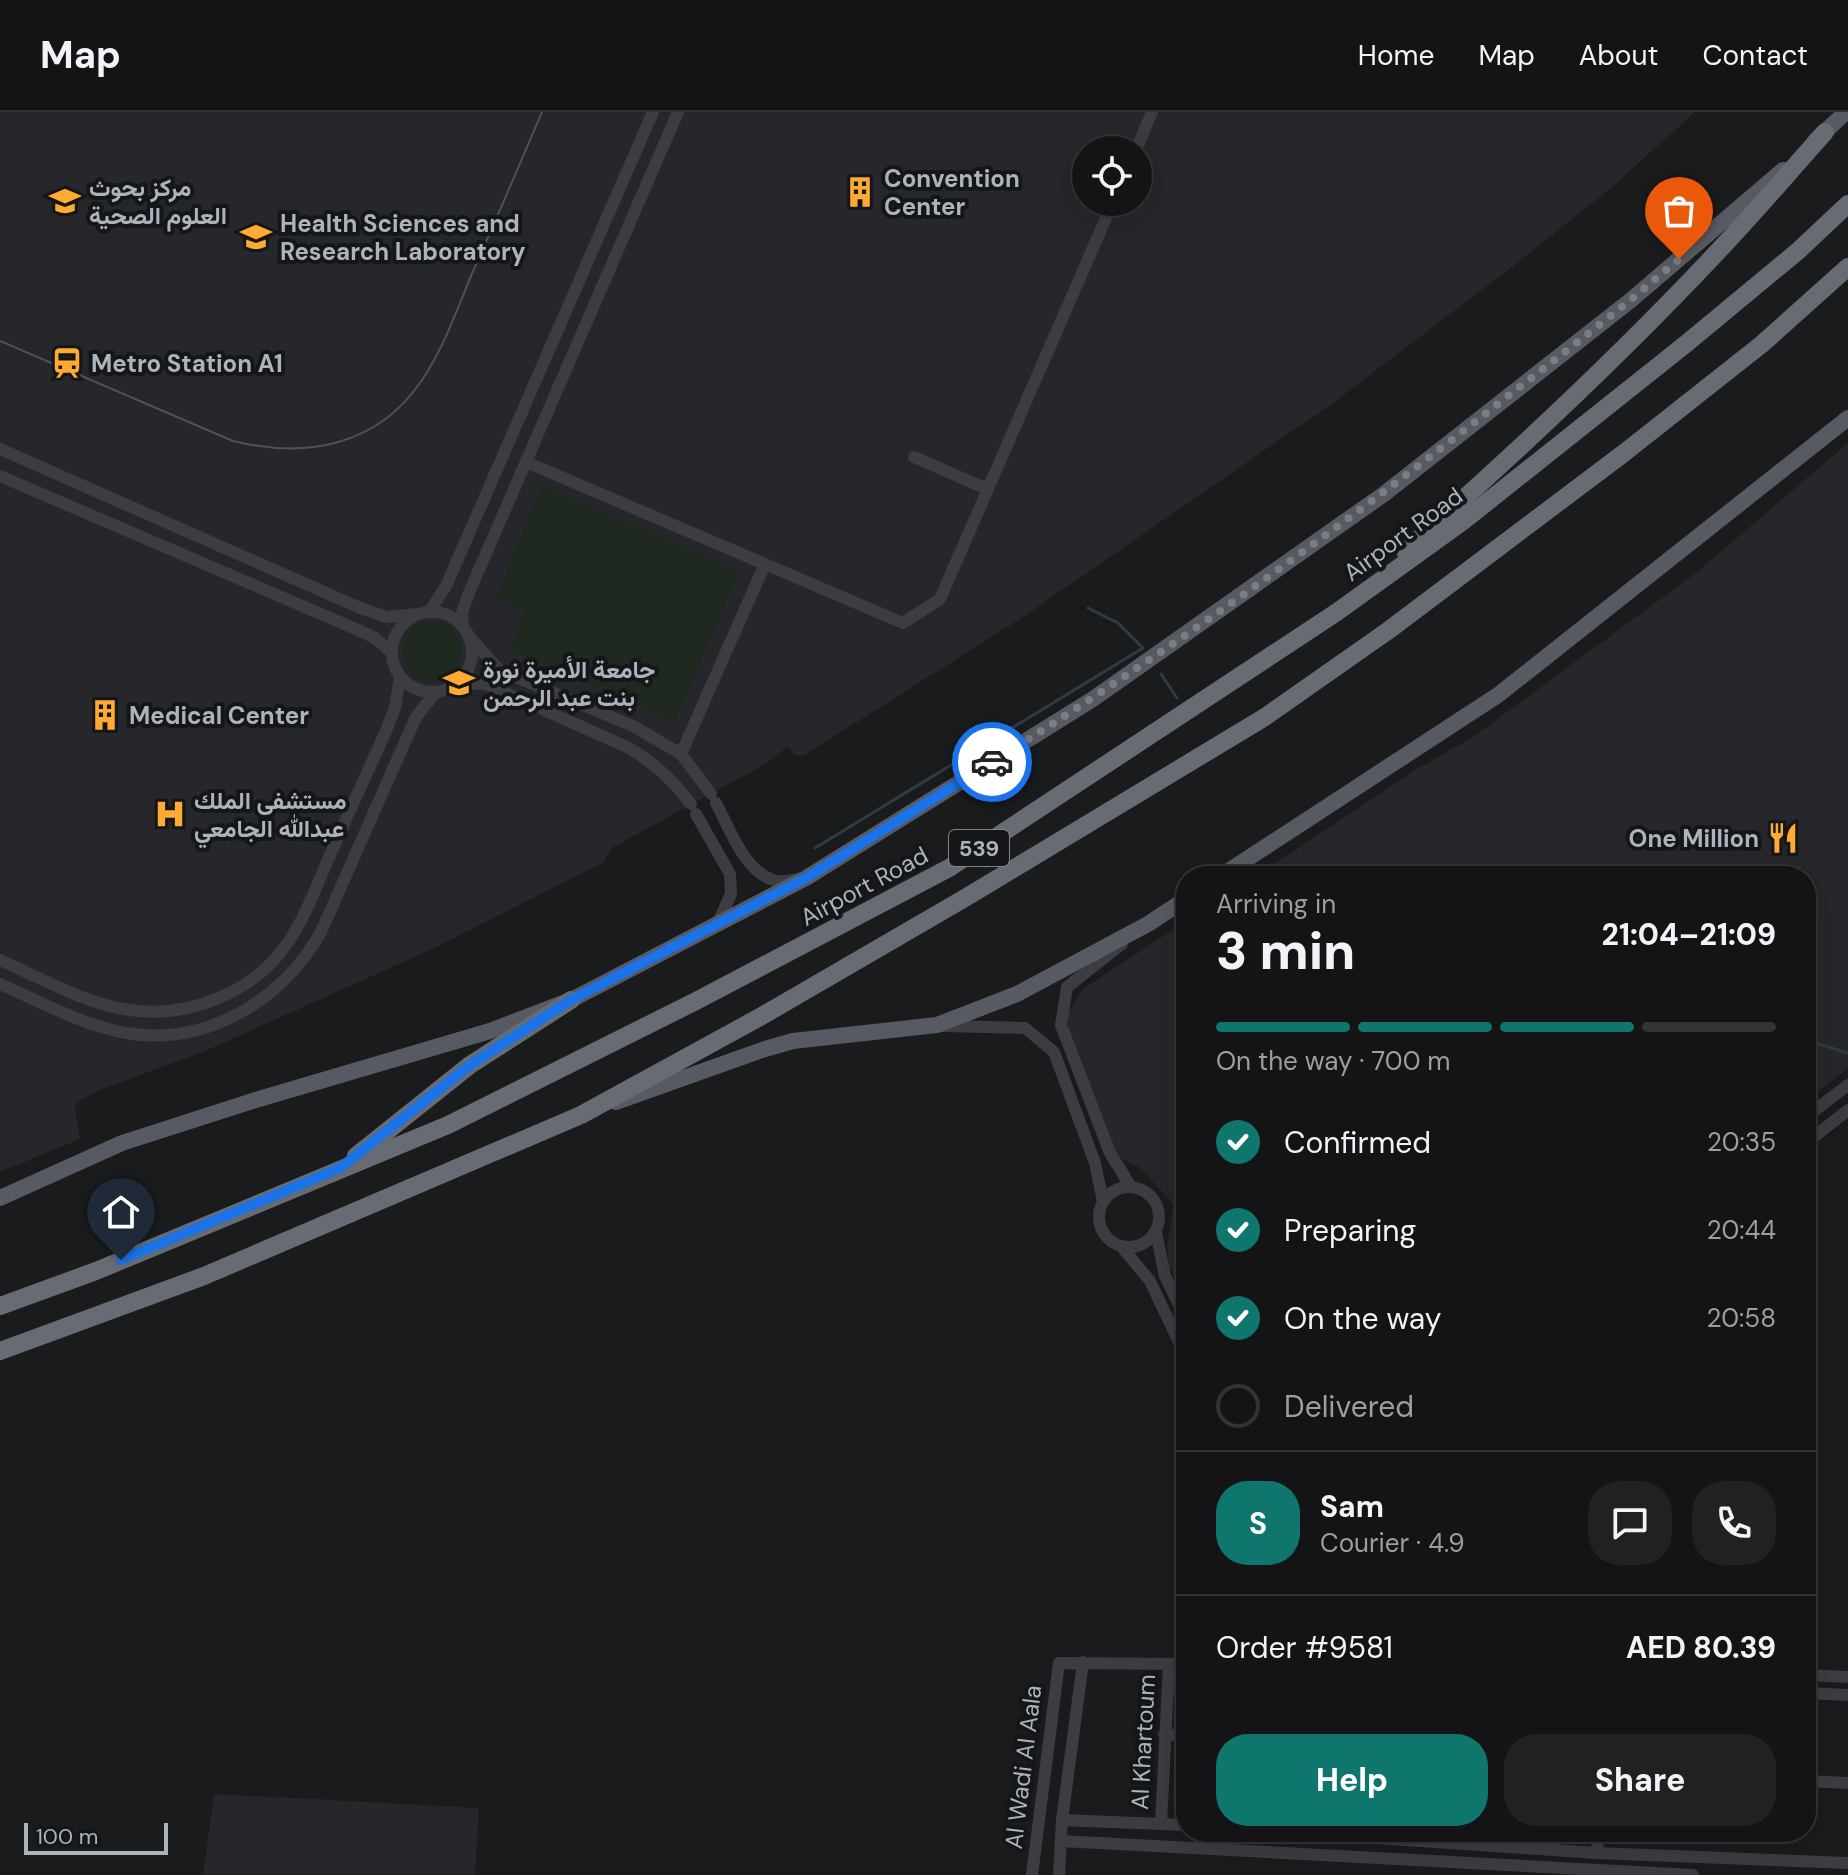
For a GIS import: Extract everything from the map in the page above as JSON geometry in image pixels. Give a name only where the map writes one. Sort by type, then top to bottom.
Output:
[{"type":"highway","points":[[1328,618],[1514,454],[1723,247],[1825,132]]},
{"type":"highway","name":"Airport Road","points":[[0,1304],[96,1271],[462,1118],[696,1001],[949,868],[1328,618],[1474,513],[1687,343],[1798,251],[1848,204]]},
{"type":"highway","name":"539","points":[[0,1351],[204,1276],[581,1115],[774,1009],[965,898],[1265,717],[1389,630],[1624,453],[1762,344],[1848,267]]},
{"type":"highway","points":[[949,868],[965,898]]},
{"type":"highway","points":[[340,1168],[470,1065],[571,1000]]},
{"type":"main road","points":[[0,1198],[122,1143],[490,1031],[571,1000],[806,878],[1093,699],[1384,494],[1631,300],[1846,112]]},
{"type":"main road","points":[[1236,866],[1498,695],[1848,418]]},
{"type":"main road","points":[[581,1115],[793,1041],[937,1025],[1017,994],[1148,924],[1176,906]]},
{"type":"street","points":[[392,653],[398,629],[407,620],[423,613],[446,586],[653,112]]},
{"type":"street","points":[[458,683],[471,661],[472,648],[462,613],[468,595],[678,112]]},
{"type":"street","points":[[1142,136],[1152,112]]},
{"type":"street","points":[[526,462],[903,623],[940,599],[1107,216]]},
{"type":"street","points":[[0,449],[358,607],[386,617],[442,613],[466,631],[499,670],[633,726],[681,754],[713,798],[746,858],[762,875],[776,882],[806,878]]},
{"type":"street","points":[[914,457],[987,489]]},
{"type":"street","points":[[0,476],[375,638],[392,653],[400,676],[395,708],[386,731],[301,921],[277,956],[239,988],[183,1010],[147,1013],[107,1005],[0,960]]},
{"type":"street","points":[[681,754],[765,564]]},
{"type":"street","points":[[400,676],[422,691],[436,692],[458,683],[486,684],[645,757],[671,778],[694,809],[730,874],[731,894],[717,925]]},
{"type":"street","points":[[0,984],[99,1025],[151,1035],[213,1025],[254,1005],[277,989],[309,953],[416,717],[436,692]]},
{"type":"street","points":[[1131,1187],[1110,1153],[1061,1025],[1067,987],[1148,924]]},
{"type":"street","points":[[937,1025],[1025,1028],[1054,1052],[1095,1163],[1103,1201],[1099,1220],[1101,1230],[1107,1238],[1121,1246],[1150,1281],[1176,1336]]},
{"type":"street","points":[[1816,1109],[1848,1085]]},
{"type":"street","points":[[1816,1135],[1848,1110]]},
{"type":"street","points":[[1103,1201],[1118,1188],[1131,1187],[1147,1192],[1155,1200],[1160,1219],[1156,1232],[1144,1244],[1121,1246]]},
{"type":"street","points":[[1156,1232],[1165,1276],[1176,1299]]},
{"type":"street","points":[[1083,1662],[1176,1664]]},
{"type":"street","name":"Al Wadi Al Aala","points":[[1032,1875],[1059,1663],[1083,1662],[1062,1820],[1059,1875]]},
{"type":"street","name":"Al Khartoum","points":[[1161,1824],[1169,1664]]},
{"type":"street","points":[[1816,1675],[1848,1677]]},
{"type":"street","points":[[1816,1693],[1848,1695]]},
{"type":"street","points":[[1164,1734],[1176,1735]]},
{"type":"street","points":[[1816,1781],[1848,1783]]},
{"type":"street","points":[[1062,1820],[1176,1825]]},
{"type":"street","points":[[1061,1841],[1472,1864],[1535,1871],[1693,1875]]},
{"type":"street","points":[[1514,1842],[1597,1853],[1848,1863]]},
{"type":"street","points":[[1597,1853],[1598,1842]]},
{"type":"shaded area","name":"جامعة الأميرة نورة بنت عبد الرحمن","points":[[0,112],[1695,112],[1612,187],[1333,403],[1020,619],[803,756],[795,755],[787,747],[767,763],[612,848],[603,863],[430,950],[203,1052],[97,1091],[78,1102],[75,1109],[80,1139],[0,1172]]},
{"type":"shaded area","points":[[1848,443],[1848,1068],[1816,1093],[1816,866],[1271,866],[1417,769],[1473,737],[1697,572]]},
{"type":"shaded area","points":[[542,485],[739,571],[675,722],[509,649],[525,611],[496,597]]},
{"type":"shaded area","points":[[432,621],[443,623],[453,630],[460,640],[460,662],[453,672],[443,679],[432,681],[421,679],[411,672],[404,662],[402,651],[404,640],[411,630],[421,623]]},
{"type":"shaded area","points":[[1176,928],[1176,1281],[1169,1267],[1167,1247],[1173,1204],[1140,1168],[1114,1154],[1068,1032],[1068,1012],[1082,990]]},
{"type":"shaded area","points":[[214,1794],[479,1808],[475,1875],[203,1875]]},
{"type":"waterway","points":[[815,848],[1143,648],[1118,623],[1088,608]]},
{"type":"waterway","points":[[1161,674],[1177,698]]},
{"type":"waterway","points":[[1816,1043],[1848,1053]]},
{"type":"tram line","points":[[0,341],[233,441],[260,446],[313,447],[362,433],[384,420],[404,402],[438,354],[542,112]]},
{"type":"way so far","points":[[992,762],[1153,659],[1384,494],[1679,259]]},
{"type":"place","name":"Convention Center","points":[[860,192]]},
{"type":"place","name":"مركز بحوث العلوم الصحية","points":[[65,201]]},
{"type":"place","name":"Health Sciences and Research Laboratory","points":[[256,237]]},
{"type":"place","name":"Metro Station A1","points":[[67,363]]},
{"type":"place","name":"جامعة الأميرة نورة بنت عبد الرحمن","points":[[459,683]]},
{"type":"place","name":"Medical Center","points":[[105,715]]},
{"type":"place","name":"مستشفى الملك عبدالله الجامعي","points":[[170,814]]},
{"type":"place","name":"One Million","points":[[1783,838]]},
{"type":"route","points":[[121,1260],[340,1168],[470,1065],[571,1000],[806,878],[992,762]]}]
